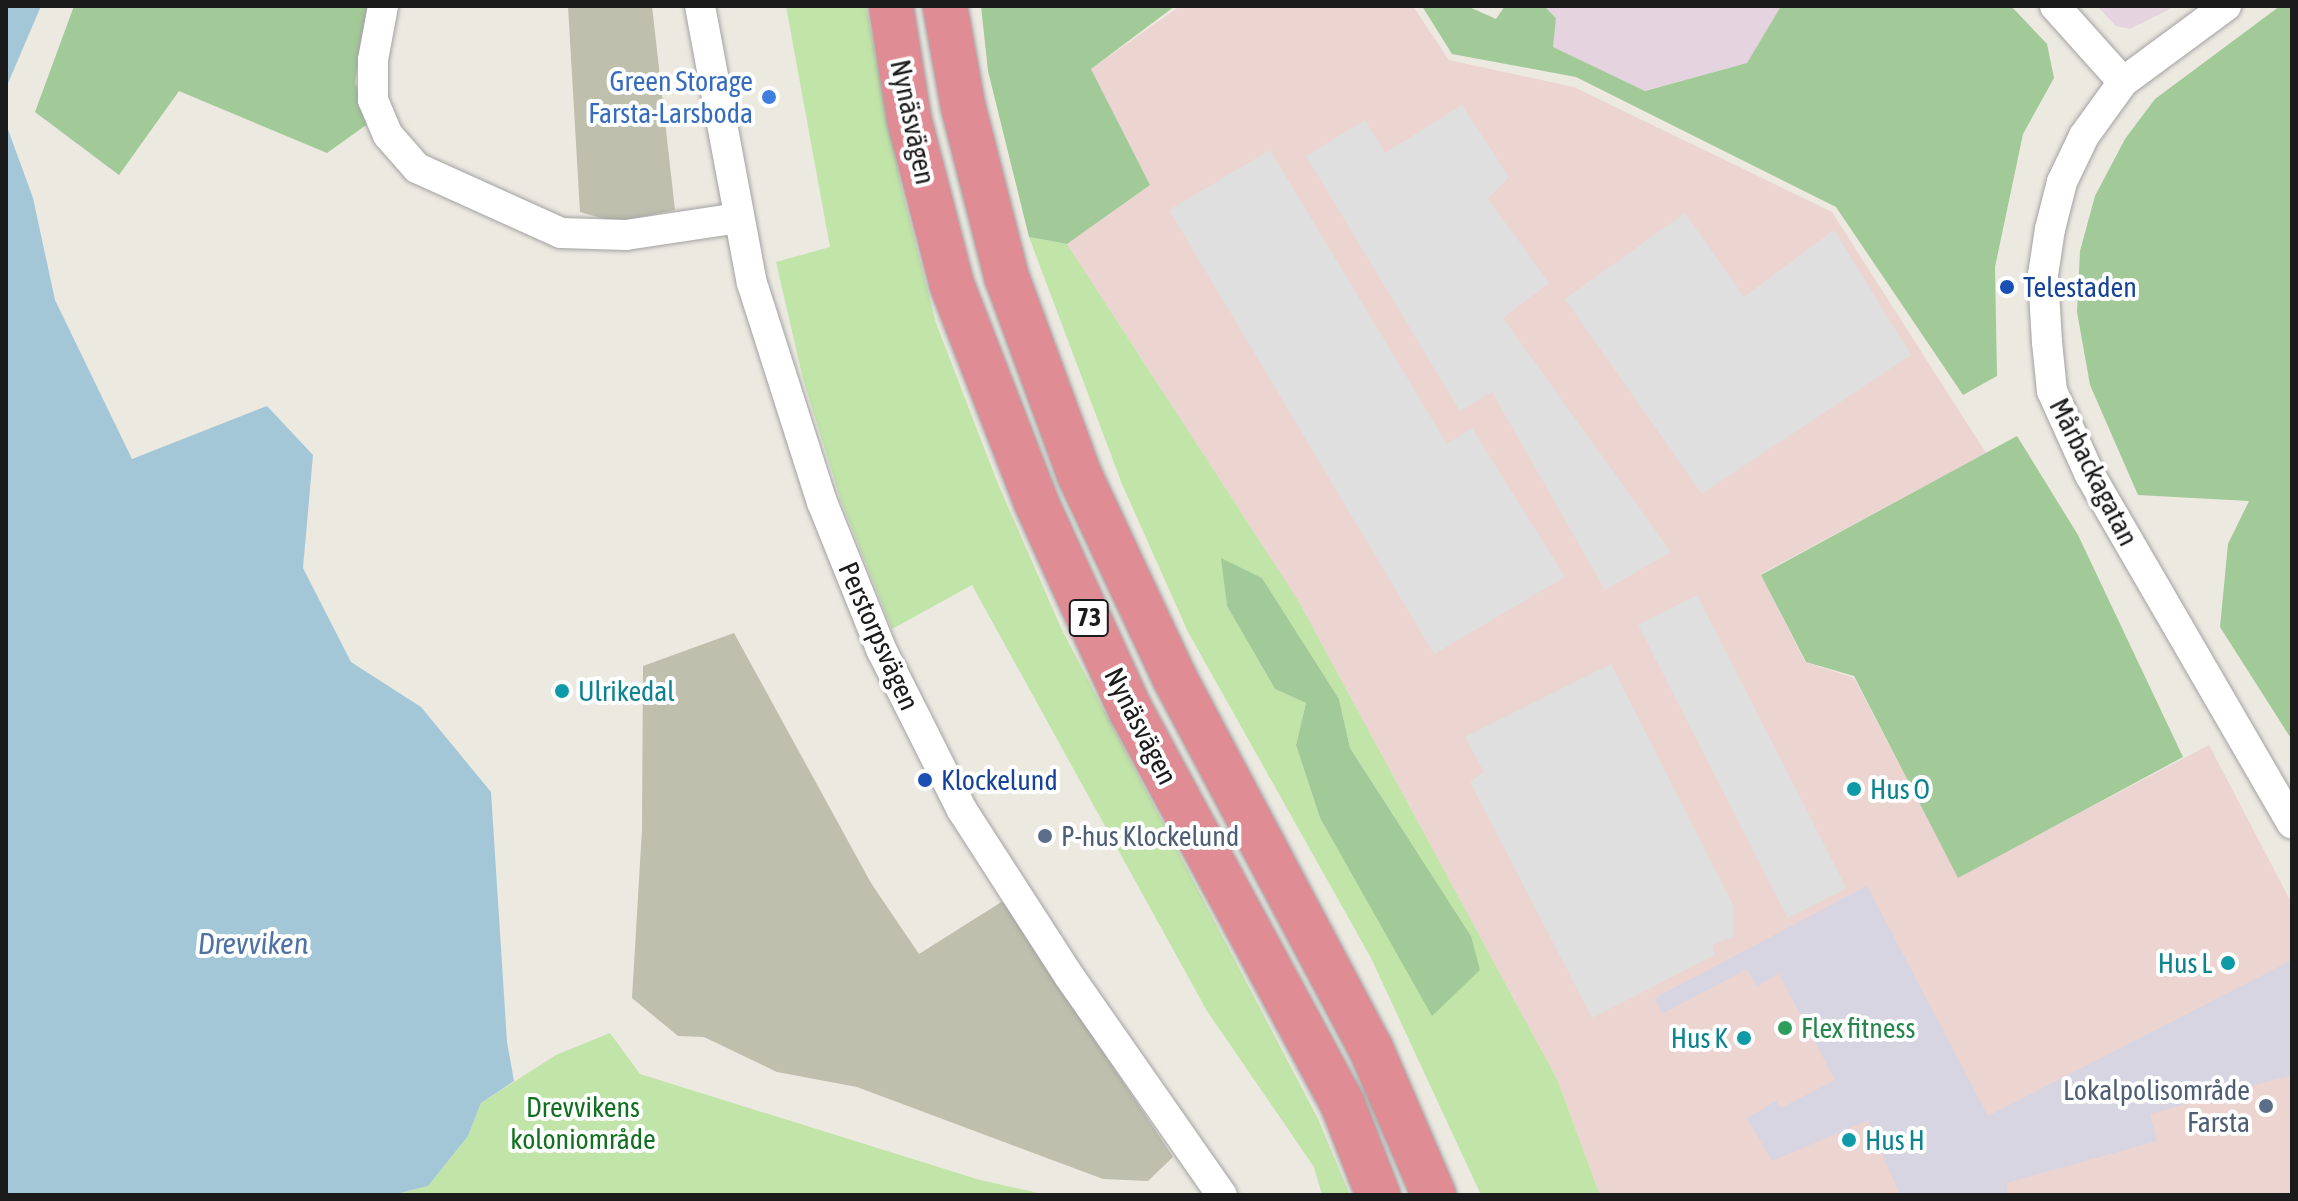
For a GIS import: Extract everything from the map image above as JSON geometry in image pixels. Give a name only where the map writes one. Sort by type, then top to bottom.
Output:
[{"type":"highway","name":"Nynäsvägen","points":[[891,6],[909,119],[952,285],[1036,502],[1131,711],[1343,1105],[1378,1195]]},
{"type":"highway","name":"Nynäsvägen","points":[[945,6],[963,106],[1007,278],[1080,476],[1175,679],[1371,1049],[1434,1195]]},
{"type":"street","points":[[383,6],[373,60],[373,100],[388,135],[417,168],[561,233],[626,235],[738,218]]},
{"type":"street","name":"Perstorpsvägen","points":[[700,6],[738,218],[790,406],[842,554],[888,665],[962,810],[1069,976],[1222,1195]]},
{"type":"street","points":[[2055,6],[2123,82]]},
{"type":"street","name":"Mårbackagatan","points":[[2226,6],[2123,82],[2084,136],[2062,182],[2043,275],[2052,391],[2090,475],[2292,824]]},
{"type":"shaded area","points":[[568,6],[652,6],[675,210],[615,222],[580,212]]},
{"type":"shaded area","points":[[1180,6],[1413,6],[1449,60],[1574,87],[1832,212],[1986,453],[1761,574],[1805,662],[1854,678],[1958,877],[2209,745],[2292,904],[2292,1195],[1600,1195],[1557,1079],[1298,600],[1067,244],[1150,185],[1091,69]]},
{"type":"shaded area","points":[[1544,6],[1781,6],[1747,63],[1644,91],[1553,47],[1556,18]]},
{"type":"shaded area","points":[[2097,6],[2176,6],[2130,29],[2116,26]]},
{"type":"shaded area","points":[[1462,105],[1509,177],[1488,199],[1549,283],[1503,318],[1671,552],[1605,590],[1492,392],[1460,411],[1306,156],[1365,120],[1385,153]]},
{"type":"shaded area","points":[[1270,150],[1447,444],[1472,428],[1565,577],[1434,654],[1169,210]]},
{"type":"shaded area","points":[[1685,213],[1744,297],[1834,230],[1911,355],[1702,494],[1565,299]]},
{"type":"shaded area","points":[[1697,595],[1846,888],[1788,918],[1638,625]]},
{"type":"shaded area","points":[[734,633],[871,883],[919,954],[1003,901],[1173,1157],[1148,1181],[1103,1179],[857,1087],[777,1072],[704,1037],[678,1036],[632,998],[642,829],[643,666]]},
{"type":"shaded area","points":[[1611,664],[1733,905],[1734,937],[1712,945],[1715,955],[1592,1018],[1470,782],[1484,772],[1465,737]]},
{"type":"shaded area","points":[[1867,886],[1988,1116],[2292,960],[2292,1075],[2150,1114],[2157,1141],[2006,1183],[2008,1195],[1900,1195],[1868,1120],[1772,1161],[1747,1118],[1776,1101],[1781,1108],[1835,1080],[1779,974],[1757,986],[1747,969],[1662,1014],[1655,998]]},
{"type":"green space","points":[[74,6],[368,6],[355,82],[369,123],[327,153],[179,91],[119,175],[35,112]]},
{"type":"green space","points":[[786,6],[866,6],[901,186],[936,323],[998,484],[1062,630],[1318,1119],[1350,1195],[1322,1195],[1314,1167],[1207,1011],[972,585],[892,629],[841,501],[803,379],[776,262],[830,247]]},
{"type":"green space","points":[[981,6],[1175,6],[1091,69],[1150,185],[1067,244],[1029,237],[988,71]]},
{"type":"green space","points":[[1422,6],[1467,6],[1496,19],[1505,6],[1544,6],[1556,18],[1553,47],[1645,91],[1747,63],[1781,6],[2011,6],[2047,44],[2054,78],[2023,134],[1995,267],[1997,376],[1963,395],[1836,207],[1576,77],[1452,54]]},
{"type":"green space","points":[[2280,6],[2292,6],[2292,740],[2220,627],[2228,544],[2249,501],[2138,495],[2090,385],[2077,312],[2080,251],[2095,196],[2125,139],[2155,99]]},
{"type":"green space","points":[[1029,237],[1067,244],[1298,600],[1557,1079],[1600,1195],[1481,1195],[1371,958],[1188,632],[1122,484]],"holes":[[[1222,559],[1262,578],[1339,699],[1350,748],[1471,936],[1433,1016],[1320,818],[1296,745],[1306,703],[1275,689],[1227,606]]]},
{"type":"green space","points":[[2017,436],[2078,535],[2183,757],[1958,878],[1854,676],[1806,662],[1761,575]]},
{"type":"green space","points":[[1221,558],[1262,578],[1339,699],[1350,748],[1471,936],[1480,970],[1432,1016],[1320,818],[1296,745],[1306,703],[1275,689],[1227,606]]},
{"type":"green space","name":"Drevvikens koloniområde","points":[[610,1033],[640,1074],[980,1180],[1047,1195],[392,1195],[428,1186],[468,1136],[481,1103],[556,1055]]},
{"type":"water","points":[[6,6],[41,6],[6,88]]},
{"type":"water","name":"Drevviken","points":[[6,124],[33,198],[55,300],[132,459],[267,406],[313,455],[303,568],[351,662],[421,707],[491,792],[507,1042],[514,1081],[481,1103],[468,1136],[428,1186],[392,1195],[6,1195]]},
{"type":"place","name":"Green Storage Farsta-Larsboda","points":[[769,97]]},
{"type":"place","name":"Telestaden","points":[[2007,287]]},
{"type":"place","name":"Ulrikedal","points":[[562,691]]},
{"type":"place","name":"Klockelund","points":[[925,780]]},
{"type":"place","name":"Hus O","points":[[1854,789]]},
{"type":"place","name":"P-hus Klockelund","points":[[1045,836]]},
{"type":"place","name":"Hus L","points":[[2228,963]]},
{"type":"place","name":"Flex fitness","points":[[1785,1028]]},
{"type":"place","name":"Hus K","points":[[1744,1038]]},
{"type":"place","name":"Lokalpolisområde Farsta","points":[[2266,1106]]},
{"type":"place","name":"Hus H","points":[[1849,1140]]}]
